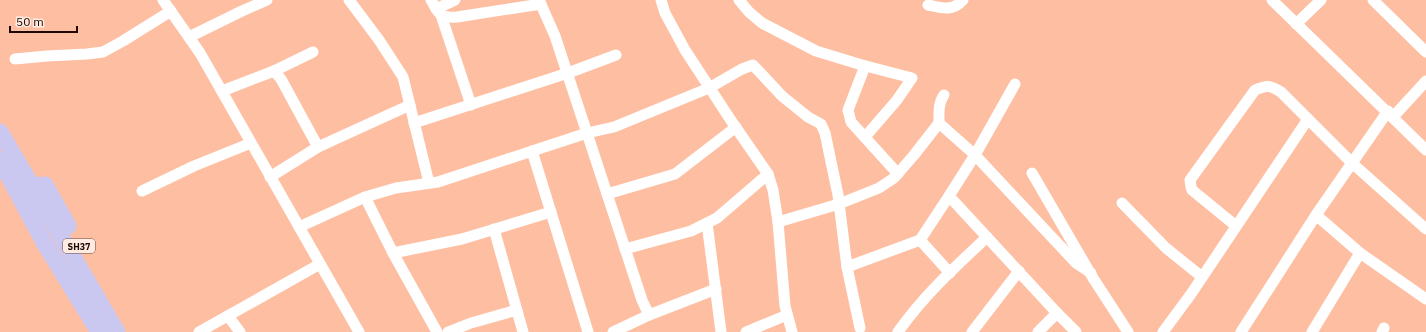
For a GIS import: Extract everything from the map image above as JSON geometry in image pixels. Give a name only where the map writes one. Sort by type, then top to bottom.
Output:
[{"type":"main road","points":[[0,132],[117,332]]},
{"type":"main road","points":[[0,160],[45,244],[99,332]]},
{"type":"main road","name":"SH37","points":[[14,187],[45,185],[118,314],[130,332]]},
{"type":"street","points":[[163,0],[200,53],[359,332]]},
{"type":"street","points":[[189,37],[267,0]]},
{"type":"street","points":[[349,0],[404,77],[429,183]]},
{"type":"street","points":[[436,8],[455,0]]},
{"type":"street","points":[[661,0],[685,50],[768,174],[773,190],[778,222],[785,306],[792,332]]},
{"type":"street","points":[[739,0],[749,12],[762,23],[816,51],[912,78],[897,100],[865,138]]},
{"type":"street","points":[[928,5],[946,9],[958,6],[963,0]]},
{"type":"street","points":[[1272,0],[1426,150]]},
{"type":"street","points":[[1296,24],[1321,0]]},
{"type":"street","points":[[1374,0],[1426,52]]},
{"type":"street","points":[[436,8],[446,17],[457,17],[540,2],[555,36],[568,73],[648,315]]},
{"type":"street","points":[[436,8],[471,105]]},
{"type":"street","points":[[15,59],[103,52],[171,11]]},
{"type":"street","points":[[222,91],[274,71],[313,52]]},
{"type":"street","points":[[414,123],[568,73],[616,54]]},
{"type":"street","points":[[299,227],[365,196],[396,188],[438,182],[587,133],[614,127],[709,88],[742,69],[753,65],[782,96],[808,117],[821,124],[825,133],[839,204],[847,267],[860,328]]},
{"type":"street","points":[[865,66],[848,110],[851,122],[898,174]]},
{"type":"street","points":[[274,71],[281,79],[318,147]]},
{"type":"street","points":[[1241,332],[1316,214],[1352,163],[1390,114],[1426,81]]},
{"type":"street","points":[[847,267],[920,240],[975,155],[1015,84]]},
{"type":"street","points":[[1236,226],[1192,190],[1190,187],[1190,180],[1255,90],[1265,86],[1272,87],[1281,92],[1352,163],[1426,229]]},
{"type":"street","points":[[778,222],[839,204],[879,188],[894,178],[939,123],[941,100],[944,95]]},
{"type":"street","points":[[270,177],[318,147],[410,105]]},
{"type":"street","points":[[1163,332],[1202,277],[1308,119]]},
{"type":"street","points":[[939,123],[975,155],[1076,263],[1091,273]]},
{"type":"street","points":[[608,194],[675,174],[736,127]]},
{"type":"street","points":[[142,191],[194,166],[251,143]]},
{"type":"street","points":[[532,151],[588,332]]},
{"type":"street","points":[[1032,173],[1126,331]]},
{"type":"street","points":[[625,249],[691,231],[717,218],[768,174]]},
{"type":"street","points":[[365,196],[392,253],[437,332]]},
{"type":"street","points":[[949,196],[1076,332]]},
{"type":"street","points":[[1122,203],[1166,248],[1202,277]]},
{"type":"street","points":[[392,253],[462,239],[551,212]]},
{"type":"street","points":[[1316,214],[1360,253],[1426,299]]},
{"type":"street","points":[[707,223],[721,332]]},
{"type":"street","points":[[494,229],[523,332]]},
{"type":"street","points":[[898,332],[933,288],[987,237]]},
{"type":"street","points":[[920,240],[950,273]]},
{"type":"street","points":[[1312,332],[1360,253]]},
{"type":"street","points":[[199,332],[320,264]]},
{"type":"street","points":[[972,332],[1019,271]]},
{"type":"street","points":[[613,332],[648,315],[716,289]]},
{"type":"street","points":[[448,332],[470,323],[517,310]]},
{"type":"street","points":[[1038,332],[1057,313]]},
{"type":"street","points":[[746,332],[787,314]]},
{"type":"street","points":[[228,316],[240,332]]}]
